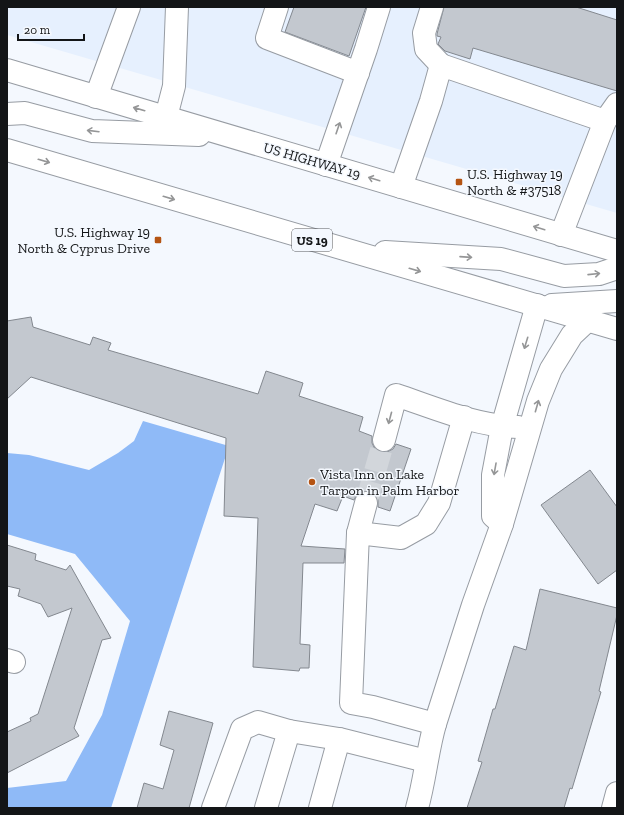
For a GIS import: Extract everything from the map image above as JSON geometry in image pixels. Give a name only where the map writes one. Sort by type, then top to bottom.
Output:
[{"type":"main road","points":[[96,97],[129,7]]},
{"type":"main road","points":[[166,117],[174,86],[176,7]]},
{"type":"main road","points":[[277,7],[267,38],[358,73]]},
{"type":"main road","points":[[326,165],[379,7]]},
{"type":"main road","points":[[432,7],[424,33],[426,49],[441,65],[611,113],[561,235]]},
{"type":"main road","points":[[401,187],[431,101],[441,65]]},
{"type":"main road","name":"US HIGHWAY 19","points":[[7,70],[617,251]]},
{"type":"main road","points":[[7,114],[25,113],[92,131],[230,136]]},
{"type":"main road","name":"US 19","points":[[7,150],[617,329]]},
{"type":"main road","points":[[344,249],[501,259],[564,276],[599,274],[617,268]]},
{"type":"main road","points":[[502,524],[493,516],[493,475],[502,427],[537,305],[617,301]]},
{"type":"main road","points":[[417,808],[423,787],[426,761],[435,724],[473,605],[502,524],[538,401],[551,369],[572,334],[588,320]]},
{"type":"main road","points":[[384,440],[396,395],[464,417],[502,427],[531,428]]},
{"type":"main road","points":[[358,534],[401,538],[426,524],[439,502],[464,417]]},
{"type":"main road","points":[[366,503],[358,534],[351,703],[373,707],[435,724]]},
{"type":"main road","points":[[213,808],[242,729],[258,722],[289,731],[339,739],[426,761]]},
{"type":"main road","points":[[266,808],[289,731]]},
{"type":"main road","points":[[320,808],[339,739]]},
{"type":"main road","points":[[613,808],[617,793]]},
{"type":"shaded area","points":[[7,7],[617,7],[617,213],[7,35]]},
{"type":"water","points":[[143,421],[229,446],[111,808],[7,808],[7,788],[66,781],[102,715],[130,621],[75,554],[7,534],[7,453],[29,455],[89,470],[118,453],[134,441]]},
{"type":"building","points":[[294,7],[366,7],[349,56],[285,32]]},
{"type":"building","points":[[444,7],[576,7],[617,20],[617,91],[473,48],[470,59],[445,51],[438,44],[441,37],[437,36]]},
{"type":"building","name":"Vista Inn on Lake Tarpon in Palm Harbor","points":[[31,317],[33,327],[90,345],[93,337],[111,343],[108,350],[258,394],[266,371],[303,383],[299,396],[363,417],[359,431],[372,436],[372,443],[375,449],[381,452],[387,452],[393,449],[396,444],[411,449],[390,511],[378,507],[378,499],[375,494],[369,491],[362,491],[357,494],[354,500],[343,496],[337,511],[315,504],[301,546],[345,549],[344,563],[303,563],[300,644],[310,645],[309,668],[300,668],[299,671],[253,667],[258,518],[224,516],[226,438],[31,377],[7,399],[7,321]]},
{"type":"building","points":[[590,470],[617,507],[617,570],[598,584],[541,505]]},
{"type":"building","points":[[7,545],[36,554],[35,560],[66,570],[70,565],[111,638],[102,640],[74,728],[79,736],[7,773],[7,732],[31,721],[30,718],[38,714],[72,608],[48,617],[41,604],[18,596],[20,589],[7,586]]},
{"type":"building","points":[[540,589],[617,608],[617,615],[599,691],[601,692],[572,789],[570,788],[564,808],[467,808],[482,762],[478,761],[493,709],[495,709],[514,646],[526,650]]},
{"type":"building","points":[[169,711],[213,723],[189,808],[137,808],[144,783],[163,789],[174,750],[160,745]]},
{"type":"tunnel","points":[[366,503],[384,440]]},
{"type":"place","name":"U.S. Highway 19 North & #37518","points":[[459,182]]},
{"type":"place","name":"U.S. Highway 19 North & Cyprus Drive","points":[[158,240]]},
{"type":"place","name":"Vista Inn on Lake Tarpon in Palm Harbor","points":[[312,482]]}]
